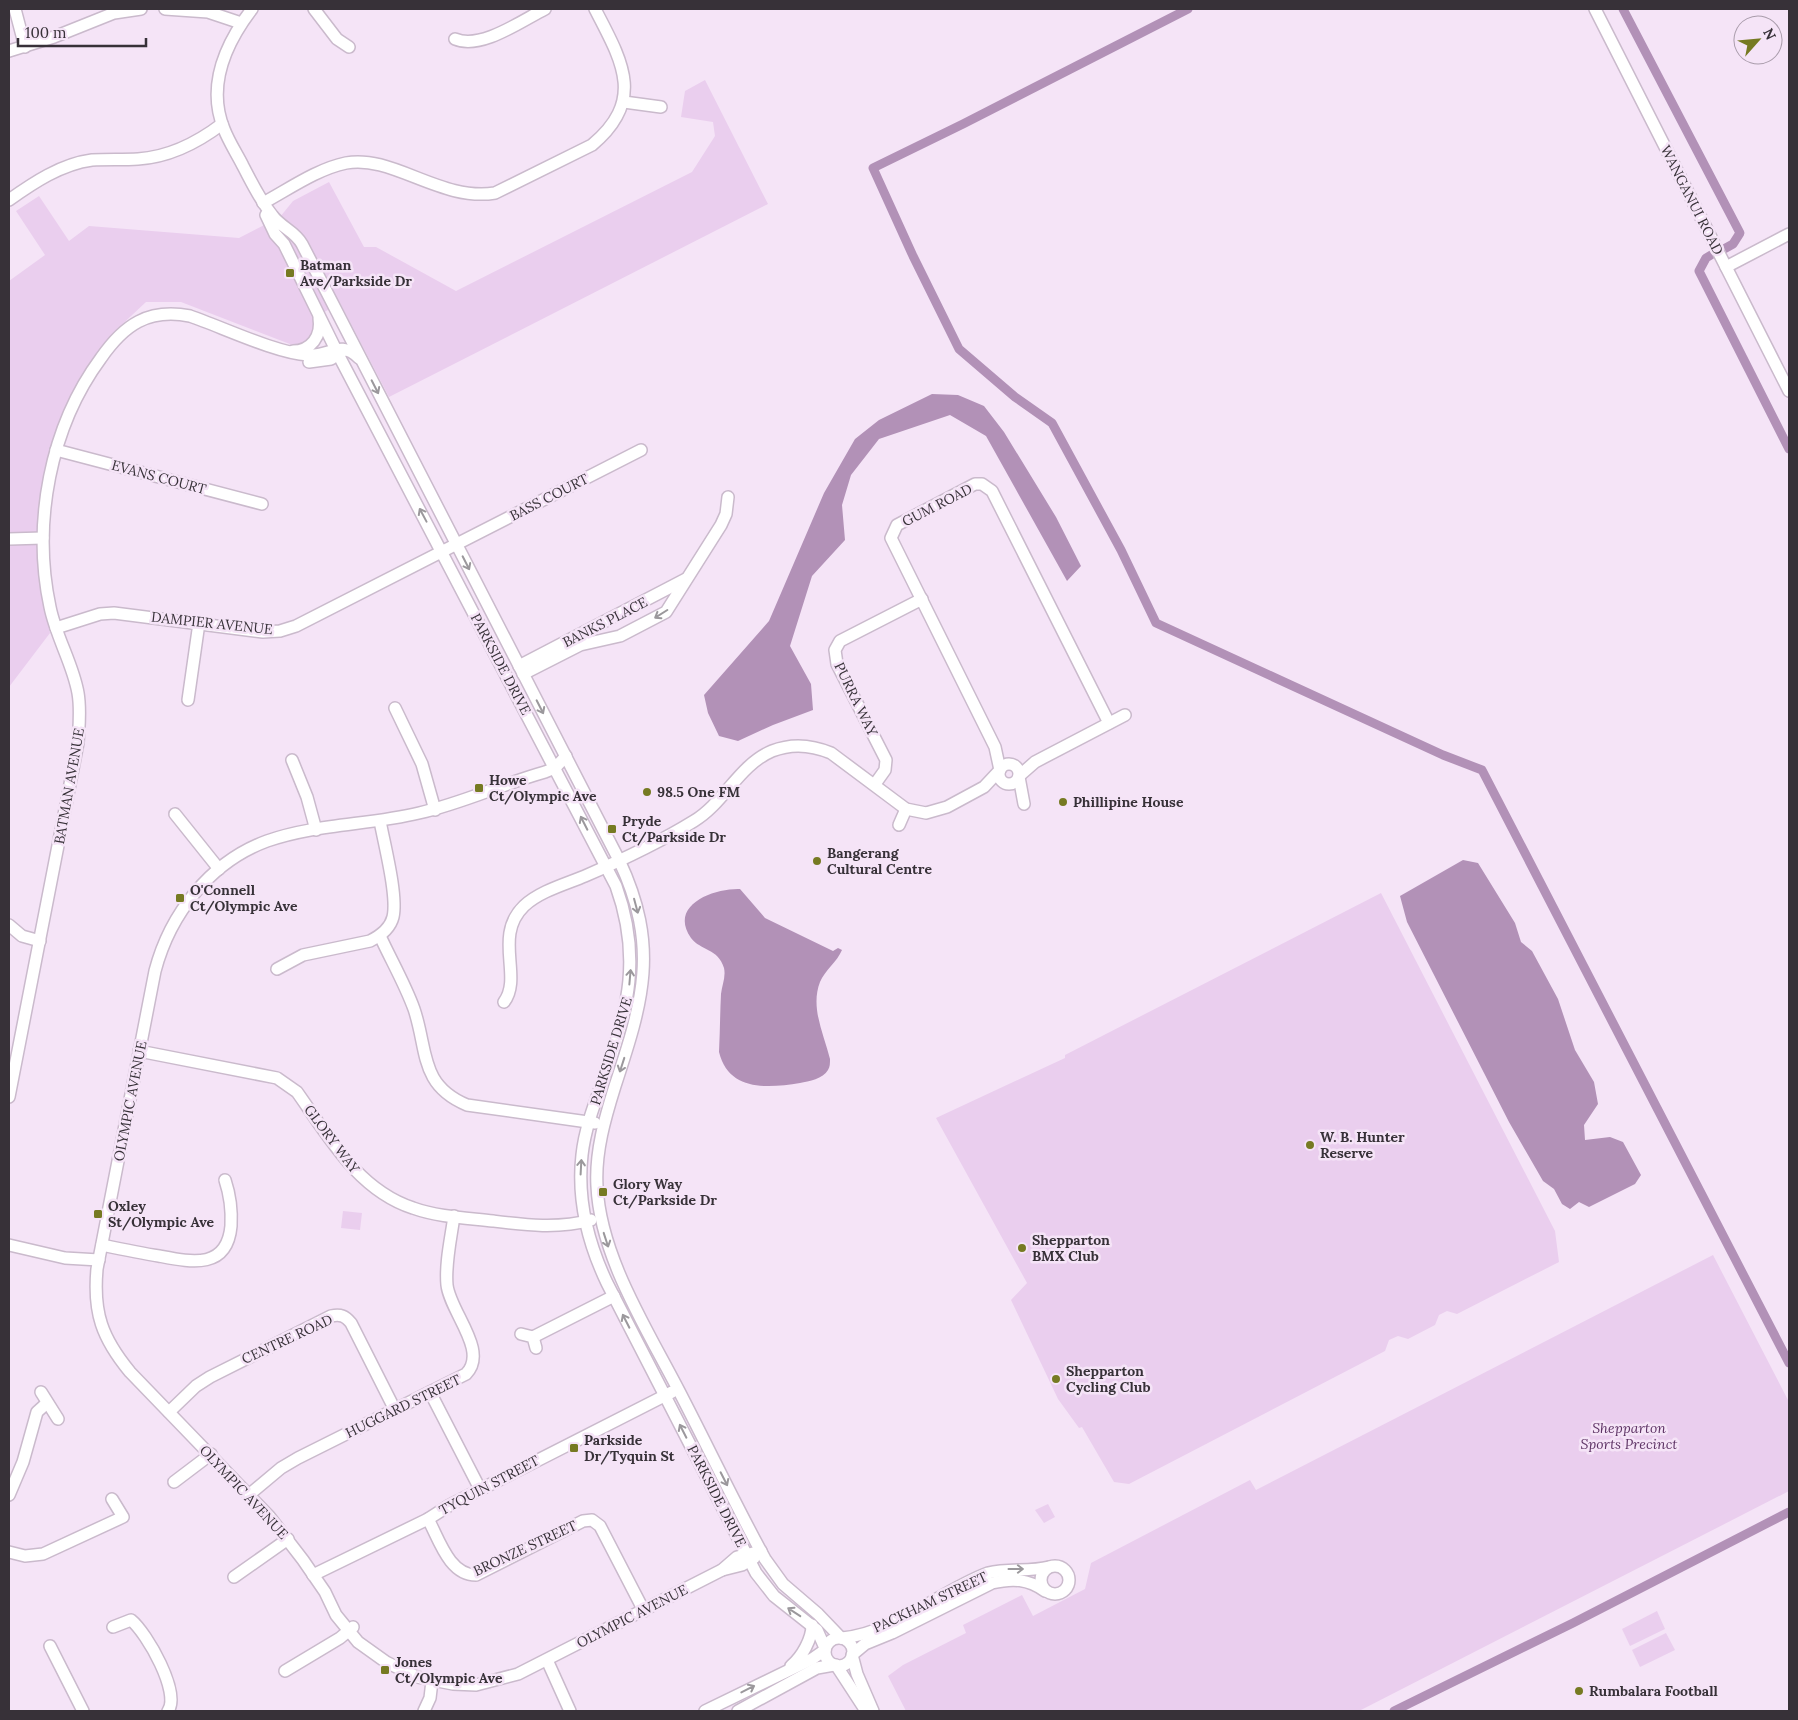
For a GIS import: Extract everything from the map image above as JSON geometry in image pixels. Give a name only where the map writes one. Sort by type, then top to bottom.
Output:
[{"type":"street","points":[[15,9],[25,47]]},
{"type":"street","points":[[9,51],[25,47],[114,12],[141,9]]},
{"type":"street","points":[[165,9],[206,12],[220,16],[238,27]]},
{"type":"street","name":"PARKSIDE DRIVE","points":[[252,9],[238,27],[224,53],[218,79],[218,103],[222,124],[227,136],[263,203],[278,223],[299,239],[619,860],[637,906],[642,936],[644,970],[640,1006],[604,1124],[599,1146],[596,1184],[600,1218],[614,1260],[761,1551],[783,1584],[818,1614],[841,1638]]},
{"type":"street","points":[[314,9],[337,39],[349,46]]},
{"type":"street","points":[[455,39],[471,43],[485,39],[545,9]]},
{"type":"street","points":[[263,203],[323,171],[347,163],[362,162],[377,165],[460,193],[478,196],[495,194],[592,145],[618,119],[624,102],[624,70],[619,55],[596,9]]},
{"type":"street","name":"WANGANUI ROAD","points":[[1595,9],[1789,391]]},
{"type":"street","points":[[328,48],[337,39]]},
{"type":"street","points":[[624,102],[661,107]]},
{"type":"street","points":[[201,140],[222,124]]},
{"type":"street","points":[[9,200],[66,166],[91,160],[140,159],[163,155],[201,140],[227,136]]},
{"type":"street","name":"PARKSIDE DRIVE","points":[[263,203],[272,230],[284,244],[319,316],[340,351],[442,552],[606,866],[623,906],[628,930],[631,971],[627,1007],[589,1122],[581,1167],[581,1194],[585,1222],[595,1255],[614,1296],[748,1558],[769,1591],[812,1625],[820,1634],[825,1649]]},
{"type":"street","points":[[1726,268],[1789,234]]},
{"type":"street","points":[[314,269],[324,299],[343,338],[340,351],[362,360]]},
{"type":"street","name":"BATMAN AVENUE","points":[[9,1097],[10,1080],[40,941],[75,762],[80,716],[78,693],[56,628],[46,583],[43,538],[44,513],[56,450],[71,410],[97,362],[120,334],[146,318],[175,313],[190,316],[283,350],[294,357],[310,362],[328,360],[340,351]]},
{"type":"street","points":[[283,350],[300,350],[314,341],[320,327],[319,316]]},
{"type":"street","name":"EVANS COURT","points":[[56,450],[262,504]]},
{"type":"street","name":"BASS COURT","points":[[442,552],[641,450]]},
{"type":"street","name":"GUM ROAD","points":[[1000,771],[995,747],[893,544],[892,531],[897,525],[975,484],[988,486],[1109,723]]},
{"type":"street","name":"BANKS PLACE","points":[[572,644],[620,636],[663,614],[672,605],[724,521],[728,497]]},
{"type":"street","points":[[9,538],[43,538]]},
{"type":"street","name":"DAMPIER AVENUE","points":[[56,628],[100,614],[114,613],[263,632],[280,631],[296,626],[442,552]]},
{"type":"street","name":"BANKS PLACE","points":[[508,677],[572,644],[594,628],[671,588],[689,576]]},
{"type":"street","name":"PURRA WAY","points":[[875,784],[885,770],[886,760],[837,664],[835,650],[840,641],[922,599]]},
{"type":"street","points":[[188,700],[199,623]]},
{"type":"street","points":[[594,628],[599,640]]},
{"type":"street","points":[[395,708],[422,764],[435,810]]},
{"type":"street","points":[[504,1002],[510,989],[509,934],[514,921],[524,906],[536,898],[619,860],[693,822],[716,804],[750,765],[772,752],[801,745],[817,747],[831,753],[906,809],[926,813],[935,811],[984,787],[1013,783],[1035,762],[1125,715]]},
{"type":"street","name":"GUM ROAD","points":[[995,747],[1012,764]]},
{"type":"street","name":"OLYMPIC AVENUE","points":[[566,756],[526,777],[435,810],[380,821],[316,830],[267,841],[240,854],[219,869],[192,896],[174,922],[162,946],[139,1051],[98,1264],[96,1303],[106,1339],[130,1372],[250,1494],[288,1539],[325,1592],[336,1601],[351,1629],[374,1653],[402,1670],[432,1681],[476,1685],[518,1674],[748,1558]]},
{"type":"street","points":[[292,760],[307,797],[316,830]]},
{"type":"street","points":[[984,787],[1005,764],[1035,762]]},
{"type":"street","points":[[1000,771],[1001,780],[1007,784],[1024,804],[1018,769],[1012,764]]},
{"type":"street","points":[[899,825],[906,809]]},
{"type":"street","points":[[175,814],[219,869]]},
{"type":"street","points":[[277,970],[303,956],[370,941],[380,936],[389,926],[394,906],[380,821]]},
{"type":"street","points":[[9,925],[22,936],[40,941]]},
{"type":"street","points":[[380,936],[406,990],[419,1028],[426,1064],[440,1088],[452,1099],[467,1105],[604,1124]]},
{"type":"street","name":"GLORY WAY","points":[[139,1051],[277,1078],[297,1092],[349,1164],[368,1184],[389,1198],[414,1209],[454,1216],[539,1226],[563,1226],[600,1218]]},
{"type":"street","points":[[102,1245],[186,1261],[207,1260],[215,1256],[227,1243],[230,1234],[231,1203],[225,1180]]},
{"type":"street","name":"HUGGARD STREET","points":[[250,1494],[281,1468],[298,1458],[466,1374],[474,1361],[470,1342],[450,1297],[447,1285],[454,1216]]},
{"type":"street","points":[[9,1245],[98,1264]]},
{"type":"street","points":[[521,1334],[535,1342],[614,1296]]},
{"type":"street","name":"CENTRE ROAD","points":[[169,1412],[196,1386],[210,1376],[322,1320],[339,1315],[352,1323],[395,1410]]},
{"type":"street","points":[[640,1348],[654,1342]]},
{"type":"street","name":"TYQUIN STREET","points":[[314,1575],[428,1519],[480,1489],[678,1388]]},
{"type":"street","points":[[41,1392],[58,1419]]},
{"type":"street","points":[[430,1392],[480,1489]]},
{"type":"street","points":[[9,1495],[23,1462],[38,1412],[47,1402]]},
{"type":"street","points":[[174,1482],[211,1454]]},
{"type":"street","points":[[9,1552],[25,1556],[42,1554],[123,1517],[112,1499]]},
{"type":"street","name":"BRONZE STREET","points":[[428,1519],[455,1568],[467,1575],[476,1575],[583,1520],[592,1520],[600,1526],[644,1611]]},
{"type":"street","points":[[234,1577],[288,1539]]},
{"type":"street","points":[[748,1558],[761,1551]]},
{"type":"street","points":[[1057,1566],[1064,1569],[1069,1582],[1067,1588],[1061,1593],[1054,1594],[1045,1591],[1041,1578],[1048,1567],[1057,1566]]},
{"type":"street","name":"PACKHAM STREET","points":[[841,1638],[857,1635],[885,1625],[988,1573],[1004,1570],[1034,1570],[1048,1567]]},
{"type":"street","name":"PACKHAM STREET","points":[[853,1654],[866,1644],[992,1583],[1026,1580],[1045,1591]]},
{"type":"street","points":[[113,1627],[131,1620],[139,1626],[162,1668],[172,1701],[168,1711]]},
{"type":"street","points":[[786,1670],[801,1655],[811,1635],[812,1625]]},
{"type":"street","points":[[285,1671],[351,1629]]},
{"type":"street","points":[[705,1711],[815,1657],[832,1640],[841,1638],[850,1642],[857,1674],[868,1708]]},
{"type":"street","points":[[50,1646],[83,1711]]},
{"type":"street","points":[[825,1649],[827,1659],[835,1665],[868,1708]]},
{"type":"street","points":[[738,1711],[817,1668],[846,1664],[853,1654]]},
{"type":"street","points":[[544,1661],[549,1678],[557,1686],[570,1711]]},
{"type":"street","points":[[424,1711],[430,1698],[432,1681]]},
{"type":"street","points":[[727,1700],[733,1711]]},
{"type":"green space","points":[[705,80],[768,204],[389,397],[340,303],[314,318],[315,325],[311,340],[295,346],[181,302],[146,302],[115,331],[74,394],[50,454],[39,517],[41,586],[50,633],[9,687],[9,281],[45,255],[16,211],[39,196],[69,241],[89,226],[239,238],[280,217],[293,201],[329,182],[364,247],[376,247],[456,291],[692,172],[715,136],[713,122],[681,117],[685,91]]},
{"type":"green space","name":"W. B. Hunter Reserve","points":[[1381,893],[1555,1231],[1559,1262],[1457,1314],[1447,1311],[1439,1315],[1435,1325],[1408,1339],[1398,1336],[1389,1340],[1385,1351],[1129,1484],[1114,1482],[1082,1427],[1079,1428],[1058,1399],[1011,1300],[1027,1283],[936,1118],[1065,1058],[1065,1055]]},
{"type":"green space","points":[[343,1211],[362,1213],[360,1230],[341,1228]]},
{"type":"green space","name":"Shepparton Sports Precinct","points":[[1713,1255],[1789,1402],[1789,1491],[1359,1711],[906,1711],[888,1676],[903,1665],[966,1633],[963,1625],[1022,1595],[1033,1616],[1085,1589],[1091,1563],[1250,1480],[1256,1490]]},
{"type":"green space","points":[[1048,1504],[1055,1517],[1044,1523],[1035,1510]]},
{"type":"green space","points":[[1657,1611],[1665,1629],[1630,1646],[1622,1629]]},
{"type":"green space","points":[[1666,1633],[1675,1650],[1640,1667],[1632,1650]]},
{"type":"shaded area","points":[[932,394],[958,395],[984,406],[1004,432],[1056,517],[1081,566],[1067,581],[986,436],[950,415],[879,439],[851,475],[842,505],[845,540],[812,576],[790,646],[811,684],[813,710],[738,741],[719,736],[708,713],[704,695],[769,621],[824,493],[855,439],[879,420]]},
{"type":"shaded area","points":[[1463,860],[1478,863],[1515,923],[1521,942],[1532,951],[1558,999],[1575,1050],[1594,1082],[1598,1104],[1584,1125],[1585,1140],[1610,1137],[1623,1142],[1641,1175],[1635,1184],[1589,1207],[1579,1202],[1570,1209],[1562,1204],[1554,1189],[1543,1181],[1509,1122],[1407,922],[1400,896]]},
{"type":"shaded area","points":[[729,889],[740,889],[765,918],[833,951],[838,948],[842,950],[822,978],[817,992],[817,1011],[830,1062],[826,1073],[816,1079],[800,1083],[763,1086],[741,1081],[731,1074],[724,1065],[719,1052],[724,968],[714,953],[691,938],[685,926],[685,916],[697,901],[707,895]]},
{"type":"waterway","points":[[1188,9],[873,168],[913,256],[959,349],[1015,397],[1052,423],[1121,550],[1156,623],[1443,755],[1482,770],[1789,1363]]},
{"type":"waterway","points":[[1623,9],[1740,233],[1733,244],[1724,249]]},
{"type":"waterway","points":[[1711,255],[1706,258],[1699,271],[1789,449]]},
{"type":"waterway","points":[[1394,1711],[1573,1623],[1789,1512]]},
{"type":"place","name":"Batman Ave/Parkside Dr","points":[[290,273]]},
{"type":"place","name":"Howe Ct/Olympic Ave","points":[[479,788]]},
{"type":"place","name":"98.5 One FM","points":[[647,792]]},
{"type":"place","name":"Phillipine House","points":[[1063,802]]},
{"type":"place","name":"Pryde Ct/Parkside Dr","points":[[612,829]]},
{"type":"place","name":"Bangerang Cultural Centre","points":[[817,861]]},
{"type":"place","name":"O'Connell Ct/Olympic Ave","points":[[180,898]]},
{"type":"place","name":"W. B. Hunter Reserve","points":[[1310,1145]]},
{"type":"place","name":"Glory Way Ct/Parkside Dr","points":[[603,1192]]},
{"type":"place","name":"Oxley St/Olympic Ave","points":[[98,1214]]},
{"type":"place","name":"Shepparton BMX Club","points":[[1022,1248]]},
{"type":"place","name":"Shepparton Cycling Club","points":[[1056,1379]]},
{"type":"place","name":"Parkside Dr/Tyquin St","points":[[574,1448]]},
{"type":"place","name":"Jones Ct/Olympic Ave","points":[[385,1670]]},
{"type":"place","name":"Rumbalara Football","points":[[1579,1691]]}]
